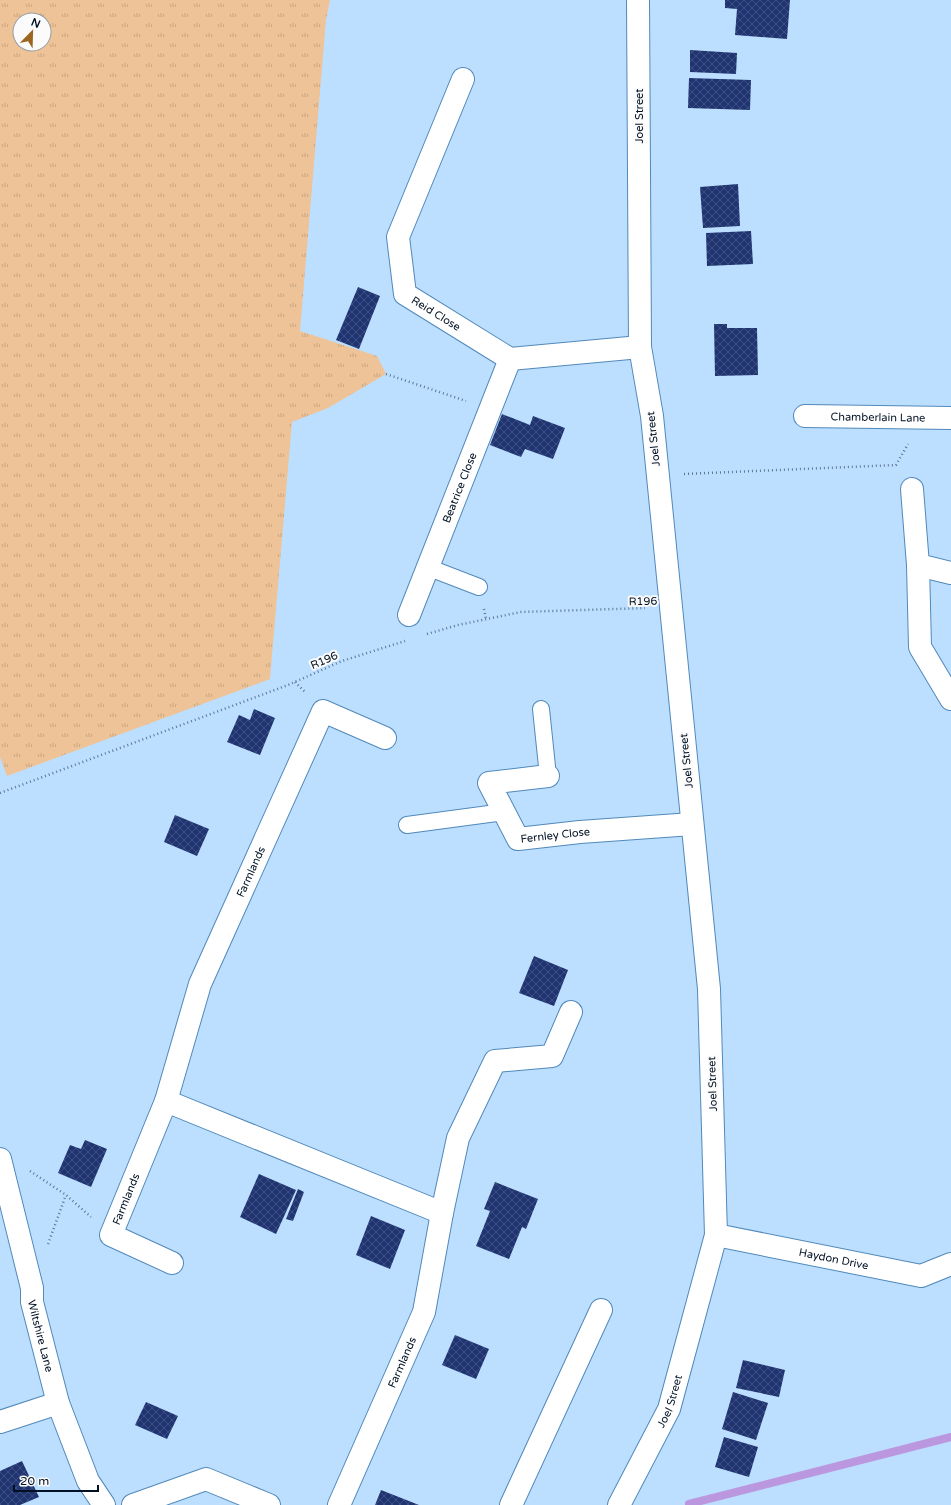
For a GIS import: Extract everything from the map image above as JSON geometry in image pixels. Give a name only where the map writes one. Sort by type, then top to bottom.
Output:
[{"type":"street","name":"Joel Street","points":[[620,1505],[669,1409],[716,1235],[709,989],[652,416],[640,347],[638,0]]},
{"type":"street","name":"Reid Close","points":[[463,79],[398,238],[405,294],[510,359]]},
{"type":"street","points":[[510,359],[640,347]]},
{"type":"street","name":"Beatrice Close","points":[[408,615],[510,359]]},
{"type":"street","name":"Chamberlain Lane","points":[[805,416],[951,418]]},
{"type":"street","points":[[912,489],[918,565],[920,647],[951,699]]},
{"type":"street","points":[[918,565],[951,573]]},
{"type":"street","name":"Farmlands","points":[[172,1263],[111,1235],[166,1101],[200,984],[323,711],[385,738]]},
{"type":"street","name":"Fernley Close","points":[[548,776],[488,783],[518,839],[580,832],[692,824]]},
{"type":"street","name":"Farmlands","points":[[339,1505],[424,1312],[442,1213],[458,1138],[495,1061],[552,1056],[571,1012]]},
{"type":"street","points":[[166,1101],[442,1213]]},
{"type":"street","name":"Wiltshire Lane","points":[[0,1159],[32,1288],[32,1302],[58,1403],[88,1481],[104,1505]]},
{"type":"street","name":"Haydon Drive","points":[[716,1235],[921,1276],[951,1264]]},
{"type":"street","points":[[511,1505],[601,1310]]},
{"type":"street","points":[[0,1422],[58,1403]]},
{"type":"street","points":[[133,1505],[206,1479],[268,1505]]},
{"type":"lane","points":[[428,567],[479,587]]},
{"type":"lane","points":[[541,709],[548,776]]},
{"type":"lane","points":[[407,825],[504,812]]},
{"type":"path","points":[[386,374],[490,409]]},
{"type":"path","points":[[657,475],[896,465],[923,418]]},
{"type":"path","name":"R196","points":[[421,636],[458,625],[521,612],[670,608]]},
{"type":"path","name":"R196","points":[[0,793],[288,684],[342,661],[406,641]]},
{"type":"path","points":[[26,1169],[66,1195],[111,1235]]},
{"type":"path","points":[[48,1245],[66,1195]]},
{"type":"green space","points":[[0,0],[330,0],[326,20],[300,331],[377,356],[386,374],[328,408],[292,422],[270,679],[7,776],[0,757]]},
{"type":"building","points":[[725,0],[790,0],[787,39],[735,35],[737,9],[725,8]]},
{"type":"building","points":[[690,50],[737,53],[736,74],[690,72]]},
{"type":"building","points":[[689,78],[751,80],[750,110],[688,108]]},
{"type":"building","points":[[738,184],[740,226],[703,228],[700,187]]},
{"type":"building","points":[[751,231],[753,264],[707,266],[706,233]]},
{"type":"building","points":[[358,287],[380,296],[359,349],[336,340]]},
{"type":"building","points":[[714,324],[727,324],[727,328],[757,328],[758,375],[715,376]]},
{"type":"building","points":[[502,414],[530,425],[533,416],[565,428],[553,459],[525,449],[521,457],[490,445]]},
{"type":"building","points":[[254,709],[275,718],[260,755],[227,742],[239,715],[250,720]]},
{"type":"building","points":[[175,815],[209,829],[197,856],[164,842]]},
{"type":"building","points":[[534,956],[568,970],[554,1006],[519,993]]},
{"type":"building","points":[[85,1140],[107,1149],[91,1187],[58,1173],[70,1145],[81,1149]]},
{"type":"building","points":[[259,1174],[296,1190],[276,1234],[240,1217]]},
{"type":"building","points":[[495,1182],[538,1199],[526,1229],[522,1227],[509,1259],[476,1246],[490,1211],[484,1209]]},
{"type":"building","points":[[298,1189],[304,1192],[293,1221],[286,1219]]},
{"type":"building","points":[[371,1216],[405,1230],[390,1269],[356,1255]]},
{"type":"building","points":[[455,1335],[489,1349],[476,1379],[442,1365]]},
{"type":"building","points":[[743,1360],[785,1370],[779,1397],[736,1388]]},
{"type":"building","points":[[733,1392],[768,1403],[756,1440],[722,1429]]},
{"type":"building","points":[[146,1402],[178,1416],[167,1439],[135,1425]]},
{"type":"building","points":[[724,1437],[758,1447],[749,1477],[715,1467]]},
{"type":"building","points":[[22,1461],[39,1497],[20,1505],[0,1505],[0,1471]]},
{"type":"building","points":[[381,1490],[419,1505],[375,1505]]},
{"type":"waterway","points":[[689,1504],[951,1437]]}]
